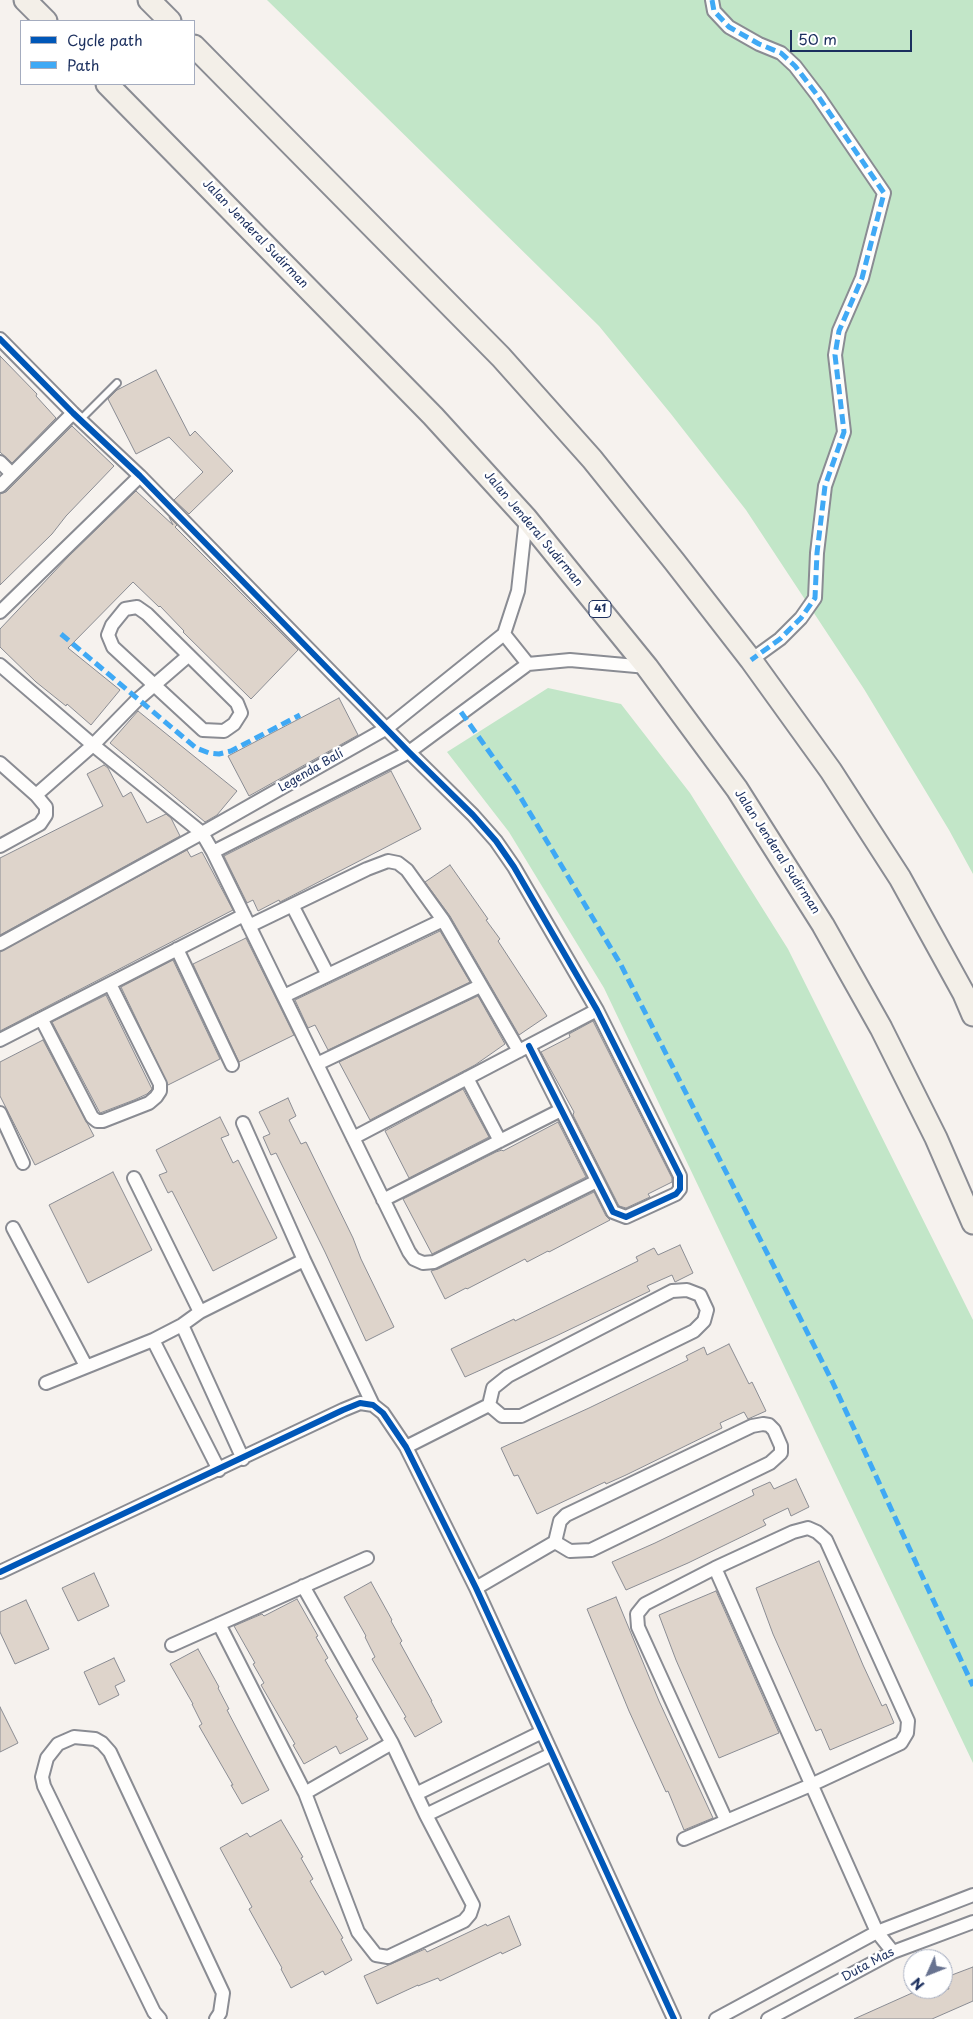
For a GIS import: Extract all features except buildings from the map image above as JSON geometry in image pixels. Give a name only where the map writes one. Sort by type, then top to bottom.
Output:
[{"type":"highway","points":[[25,0],[45,20]]},
{"type":"highway","points":[[149,0],[169,20]]},
{"type":"highway","points":[[195,47],[501,357],[592,459],[751,660],[831,771],[900,878],[964,994],[973,1015]]},
{"type":"highway","name":"Jalan Jenderal Sudirman","points":[[109,85],[433,416],[526,518],[647,667],[737,789],[824,925],[881,1028],[936,1138],[973,1223]]},
{"type":"street","points":[[712,0],[714,10],[729,27],[759,44],[781,53],[795,66],[818,96],[884,193],[862,278],[839,331],[835,355],[844,432],[825,486],[817,553],[815,598],[801,618],[780,639],[751,660]]},
{"type":"street","points":[[0,339],[76,417],[140,476],[409,752],[473,815],[496,841],[514,867],[598,1010],[680,1176],[680,1188],[676,1194],[626,1217],[613,1212],[561,1110],[524,1049],[480,986],[443,920],[408,870],[398,863],[388,861],[367,869],[292,905],[247,920],[177,950],[0,1040]]},
{"type":"street","points":[[0,486],[76,417]]},
{"type":"street","points":[[0,462],[12,474]]},
{"type":"street","points":[[0,612],[140,476]]},
{"type":"street","points":[[526,518],[518,591],[504,634],[528,664]]},
{"type":"street","points":[[136,607],[147,614],[188,656],[237,703],[241,713],[234,724],[224,731],[203,730],[113,647],[108,635],[112,625],[125,609],[136,607]]},
{"type":"street","name":"Legenda Bali","points":[[0,944],[202,833],[387,728],[504,634]]},
{"type":"street","points":[[36,795],[92,745],[137,700],[188,656]]},
{"type":"street","points":[[213,852],[409,752],[528,664],[570,660],[647,667]]},
{"type":"street","points":[[0,665],[92,745],[202,833],[247,920],[383,1200],[414,1259],[422,1263],[434,1262],[597,1181]]},
{"type":"street","points":[[0,763],[36,795],[46,807],[46,815],[40,824],[0,846]]},
{"type":"street","points":[[292,905],[328,975]]},
{"type":"street","points":[[284,996],[443,920]]},
{"type":"street","points":[[177,950],[232,1064]]},
{"type":"street","points":[[42,1020],[92,1117],[97,1121],[103,1122],[149,1102],[160,1091],[160,1084],[110,984]]},
{"type":"street","points":[[317,1064],[480,986]]},
{"type":"street","points":[[353,1138],[598,1010]]},
{"type":"street","points":[[467,1078],[500,1141]]},
{"type":"street","points":[[383,1200],[561,1110]]},
{"type":"street","points":[[0,1113],[23,1163]]},
{"type":"street","points":[[243,1123],[304,1260],[372,1405]]},
{"type":"street","points":[[134,1178],[200,1312]]},
{"type":"street","points":[[13,1228],[86,1366]]},
{"type":"street","points":[[46,1383],[153,1340],[182,1325],[200,1312],[304,1260]]},
{"type":"street","points":[[406,1447],[489,1405],[493,1388],[508,1376],[672,1291],[687,1290],[700,1295],[707,1310],[704,1321],[694,1331],[521,1416],[502,1416],[489,1405]]},
{"type":"street","points":[[182,1325],[243,1459]]},
{"type":"street","points":[[153,1340],[219,1470]]},
{"type":"street","points":[[0,1572],[243,1459],[343,1410],[360,1403],[372,1405],[383,1413],[406,1447],[476,1588],[674,2019]]},
{"type":"street","points":[[476,1588],[555,1542],[560,1521],[566,1515],[752,1426],[769,1425],[774,1430],[781,1446],[781,1453],[770,1463],[591,1550],[570,1551],[555,1542]]},
{"type":"street","points":[[684,1839],[811,1785],[900,1743],[907,1733],[908,1721],[826,1540],[817,1532],[808,1528],[792,1532],[715,1568],[645,1604],[637,1614],[638,1627],[726,1820]]},
{"type":"street","points":[[172,1645],[367,1558]]},
{"type":"street","points":[[715,1568],[877,1932],[893,1952]]},
{"type":"street","points":[[220,1624],[305,1793],[358,1932],[376,1955],[388,1957],[464,1921],[470,1914],[473,1905],[426,1816],[392,1743],[304,1586]]},
{"type":"street","points":[[416,1794],[542,1732]]},
{"type":"street","points":[[160,2019],[154,2012],[44,1786],[42,1777],[47,1758],[58,1744],[74,1737],[95,1739],[102,1743],[110,1752],[223,1993],[220,2013],[216,2019]]},
{"type":"street","points":[[305,1793],[392,1743]]},
{"type":"street","points":[[426,1816],[552,1754]]},
{"type":"street","points":[[716,2019],[877,1932],[973,1895]]},
{"type":"street","name":"Duta Mas","points":[[768,2019],[893,1952],[973,1922]]},
{"type":"lane","points":[[76,417],[117,383]]},
{"type":"green space","points":[[267,0],[973,0],[973,874],[949,830],[864,689],[746,510],[671,414],[599,326]]},
{"type":"green space","points":[[548,688],[621,704],[690,793],[788,949],[973,1320],[973,1763],[604,988],[509,832],[447,752]]},
{"type":"marked path","points":[[712,0],[714,11],[729,27],[759,44],[781,53],[795,66],[818,96],[884,193],[862,278],[839,331],[835,355],[844,432],[825,486],[817,553],[815,598],[801,618],[780,639],[751,660]]},
{"type":"marked path","points":[[61,634],[196,748],[209,753],[219,754],[231,751],[300,715]]},
{"type":"marked path","points":[[461,712],[515,788],[621,965],[832,1381],[973,1686]]},
{"type":"cycle path","points":[[0,339],[73,413],[140,476],[409,752],[473,815],[496,841],[514,867],[597,1010],[680,1176],[680,1189],[676,1194],[626,1217],[613,1212],[529,1046]]},
{"type":"cycle path","points":[[0,1572],[343,1410],[360,1403],[373,1405],[383,1413],[406,1447],[476,1588],[674,2019]]}]
